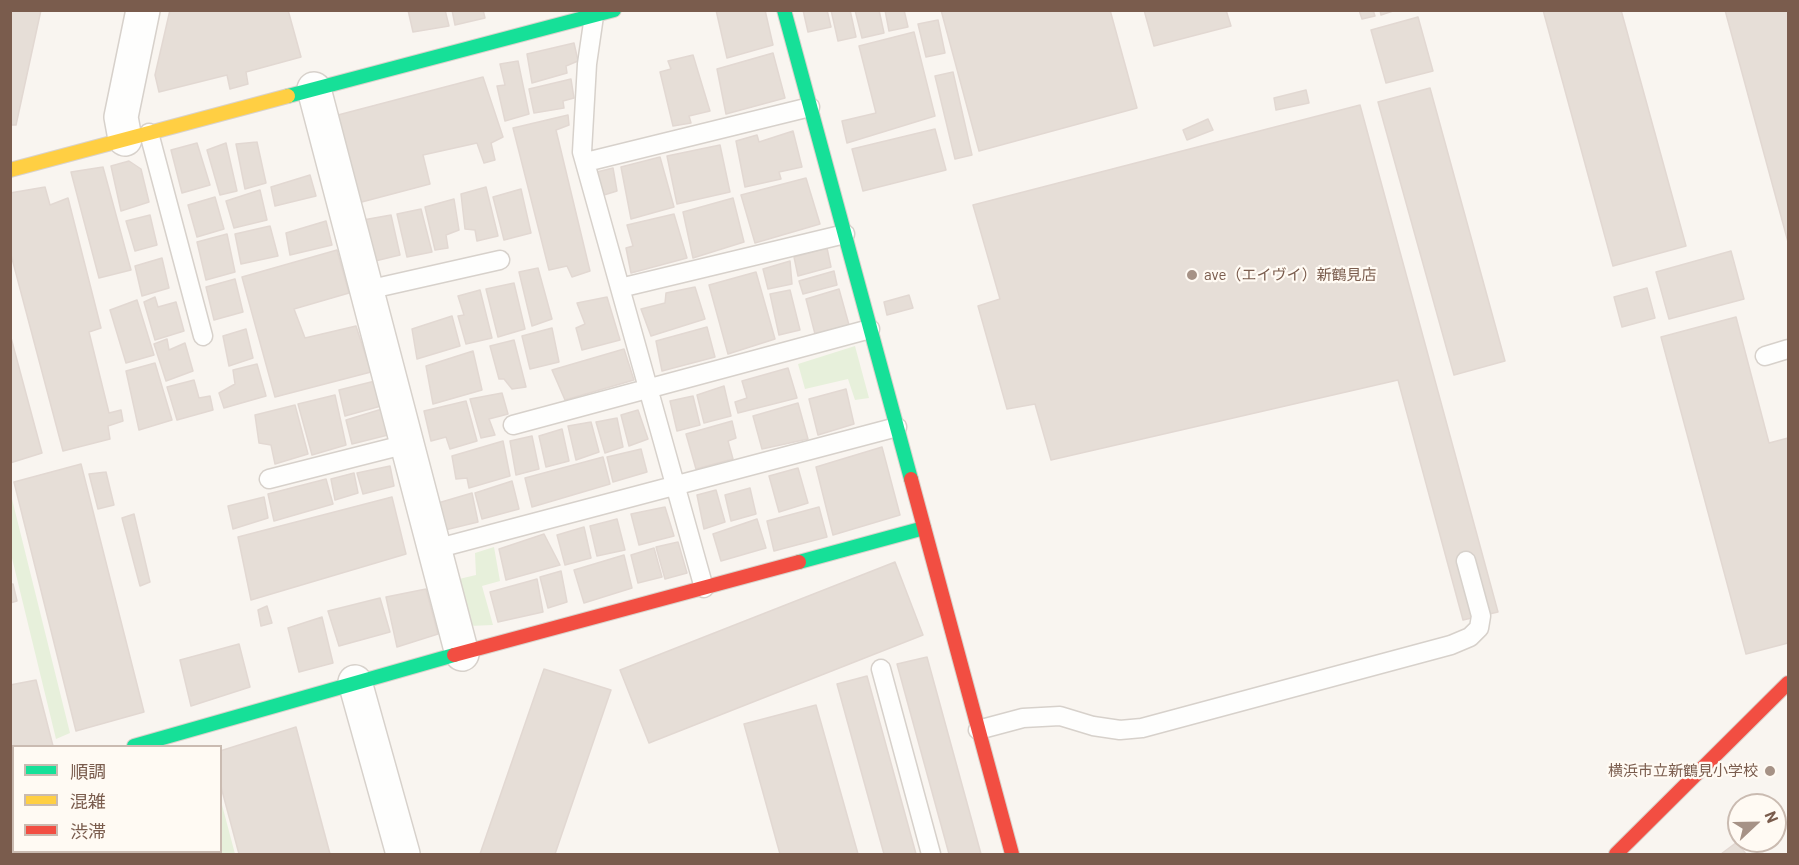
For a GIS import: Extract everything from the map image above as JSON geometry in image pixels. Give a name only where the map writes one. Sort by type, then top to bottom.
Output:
[{"type":"street","points":[[137,136],[120,117],[143,10]]},
{"type":"street","points":[[10,170],[614,10]]},
{"type":"street","points":[[784,10],[1012,855]]},
{"type":"street","points":[[314,89],[462,654]]},
{"type":"street","points":[[141,745],[355,682],[924,528]]},
{"type":"street","points":[[355,682],[403,855]]},
{"type":"street","points":[[1616,855],[1787,687]]},
{"type":"lane","points":[[594,16],[587,63],[582,152],[704,588]]},
{"type":"lane","points":[[586,162],[810,107]]},
{"type":"lane","points":[[137,136],[203,336]]},
{"type":"lane","points":[[621,288],[845,234]]},
{"type":"lane","points":[[367,291],[500,260]]},
{"type":"lane","points":[[513,425],[870,329]]},
{"type":"lane","points":[[1765,356],[1788,349]]},
{"type":"lane","points":[[435,549],[897,427]]},
{"type":"lane","points":[[269,479],[407,444]]},
{"type":"lane","points":[[978,730],[1023,718],[1060,716],[1093,726],[1120,730],[1142,728],[1200,704],[1426,643],[1470,637],[1479,628],[1481,616],[1466,561]]},
{"type":"lane","points":[[881,669],[931,855]]},
{"type":"green space","points":[[855,346],[869,398],[855,400],[848,379],[805,389],[798,364]]},
{"type":"green space","points":[[11,495],[70,733],[56,739],[11,554]]},
{"type":"green space","points":[[494,547],[500,581],[482,586],[493,625],[469,626],[459,579],[476,575],[475,553]]},
{"type":"green space","points":[[222,805],[235,854],[219,854],[222,853]]},
{"type":"green space","points":[[104,853],[156,854],[105,854]]},
{"type":"building","points":[[10,10],[41,10],[16,125],[10,125]]},
{"type":"building","points":[[170,10],[288,10],[301,57],[246,72],[248,84],[230,89],[227,75],[159,92],[155,75]]},
{"type":"building","points":[[408,10],[445,10],[449,26],[413,32]]},
{"type":"building","points":[[452,10],[483,10],[485,18],[455,25]]},
{"type":"building","points":[[716,10],[765,10],[773,45],[727,58]]},
{"type":"building","points":[[803,10],[827,10],[831,27],[808,32]]},
{"type":"building","points":[[831,10],[850,10],[856,37],[838,41]]},
{"type":"building","points":[[855,10],[879,10],[884,33],[862,38]]},
{"type":"building","points":[[885,10],[904,10],[908,27],[889,31]]},
{"type":"building","points":[[941,10],[1110,10],[1137,108],[979,151]]},
{"type":"building","points":[[1144,10],[1226,10],[1231,26],[1154,46]]},
{"type":"building","points":[[1359,10],[1373,10],[1375,16],[1362,19]]},
{"type":"building","points":[[1380,10],[1396,10],[1381,15]]},
{"type":"building","points":[[1543,10],[1621,10],[1686,246],[1613,266]]},
{"type":"building","points":[[1725,10],[1788,10],[1788,242]]},
{"type":"building","points":[[1418,17],[1433,71],[1386,83],[1371,30]]},
{"type":"building","points":[[938,20],[945,53],[926,57],[918,24]]},
{"type":"building","points":[[914,32],[935,116],[847,143],[842,121],[876,113],[859,46]]},
{"type":"building","points":[[574,43],[578,61],[566,66],[567,73],[532,83],[527,54]]},
{"type":"building","points":[[773,53],[785,98],[726,114],[717,69]]},
{"type":"building","points":[[693,55],[710,111],[689,116],[691,123],[673,126],[660,72],[671,69],[668,61]]},
{"type":"building","points":[[518,61],[529,114],[505,121],[497,86],[505,85],[500,64]]},
{"type":"building","points":[[953,72],[972,155],[955,159],[935,76]]},
{"type":"building","points":[[483,77],[503,137],[491,143],[495,160],[484,163],[477,143],[423,155],[430,184],[358,203],[338,115]]},
{"type":"building","points":[[571,79],[574,98],[563,101],[564,108],[534,113],[529,89]]},
{"type":"building","points":[[1430,88],[1505,361],[1454,375],[1378,102]]},
{"type":"building","points":[[1306,90],[1309,103],[1276,110],[1274,98]]},
{"type":"building","points":[[1360,105],[1498,612],[1463,620],[1398,380],[1051,460],[1035,404],[1007,409],[978,306],[1000,299],[973,205]]},
{"type":"building","points":[[568,115],[569,125],[556,130],[590,271],[572,277],[567,266],[549,270],[513,128]]},
{"type":"building","points":[[1208,119],[1213,130],[1187,140],[1183,130]]},
{"type":"building","points":[[935,129],[946,170],[863,191],[852,149]]},
{"type":"building","points":[[793,131],[802,167],[779,172],[781,179],[745,187],[736,141],[757,135],[759,142]]},
{"type":"building","points":[[257,142],[266,183],[245,189],[236,144]]},
{"type":"building","points":[[197,143],[210,185],[182,193],[171,150]]},
{"type":"building","points":[[226,143],[237,191],[220,195],[207,150]]},
{"type":"building","points":[[720,145],[730,192],[677,204],[667,156]]},
{"type":"building","points":[[660,157],[674,207],[631,219],[621,167]]},
{"type":"building","points":[[129,161],[141,169],[149,202],[121,211],[111,166]]},
{"type":"building","points":[[103,167],[131,270],[99,278],[71,172]]},
{"type":"building","points":[[613,168],[617,191],[604,195],[597,172]]},
{"type":"building","points":[[310,175],[316,196],[275,206],[271,187]]},
{"type":"building","points":[[806,178],[820,224],[755,243],[741,195]]},
{"type":"building","points":[[45,187],[50,205],[68,198],[101,328],[89,332],[109,413],[121,410],[123,421],[108,426],[110,439],[63,451],[10,251],[10,193]]},
{"type":"building","points":[[486,187],[498,236],[477,241],[475,230],[465,229],[461,194]]},
{"type":"building","points":[[521,189],[531,233],[504,240],[493,197]]},
{"type":"building","points":[[260,190],[267,220],[234,228],[226,201]]},
{"type":"building","points":[[215,197],[224,229],[197,237],[188,205]]},
{"type":"building","points":[[733,198],[744,242],[693,258],[683,212]]},
{"type":"building","points":[[454,199],[459,230],[446,235],[448,248],[435,250],[425,207]]},
{"type":"building","points":[[421,209],[432,252],[407,257],[397,214]]},
{"type":"building","points":[[674,214],[687,258],[631,273],[626,248],[633,246],[627,225]]},
{"type":"building","points":[[150,215],[157,245],[135,251],[126,221]]},
{"type":"building","points":[[391,215],[400,255],[371,262],[363,220]]},
{"type":"building","points":[[326,221],[332,245],[290,255],[286,233]]},
{"type":"building","points":[[270,226],[278,256],[241,264],[235,234]]},
{"type":"building","points":[[227,234],[235,272],[206,280],[197,242]]},
{"type":"building","points":[[827,248],[831,267],[798,276],[794,257]]},
{"type":"building","points":[[337,250],[349,293],[294,309],[305,338],[356,326],[371,372],[275,397],[242,277]]},
{"type":"building","points":[[1731,251],[1744,299],[1669,319],[1656,272]]},
{"type":"building","points":[[162,258],[169,288],[142,296],[135,266]]},
{"type":"building","points":[[790,261],[792,284],[768,289],[763,269]]},
{"type":"building","points":[[538,268],[552,319],[532,326],[519,272]]},
{"type":"building","points":[[834,271],[837,285],[803,294],[799,281]]},
{"type":"building","points":[[756,272],[775,339],[728,354],[709,285]]},
{"type":"building","points":[[235,279],[243,312],[214,320],[206,287]]},
{"type":"building","points":[[514,283],[525,329],[498,337],[486,289]]},
{"type":"building","points":[[695,287],[705,319],[651,336],[641,309],[665,303],[666,293]]},
{"type":"building","points":[[1647,288],[1655,318],[1622,327],[1614,297]]},
{"type":"building","points":[[839,289],[849,325],[815,334],[806,299]]},
{"type":"building","points":[[480,290],[492,338],[466,344],[458,316],[464,315],[458,296]]},
{"type":"building","points":[[790,290],[800,330],[779,335],[770,294]]},
{"type":"building","points":[[909,295],[913,308],[887,315],[884,302]]},
{"type":"building","points":[[155,297],[158,307],[176,302],[184,331],[155,340],[144,302]]},
{"type":"building","points":[[607,297],[620,340],[582,350],[576,328],[585,324],[577,303]]},
{"type":"building","points":[[137,300],[154,355],[126,363],[110,310]]},
{"type":"building","points":[[452,316],[460,346],[417,359],[412,329]]},
{"type":"building","points":[[1736,317],[1769,443],[1788,438],[1788,643],[1746,654],[1661,337]]},
{"type":"building","points":[[707,327],[715,357],[662,371],[656,341]]},
{"type":"building","points":[[552,328],[559,362],[530,369],[522,336]]},
{"type":"building","points":[[246,329],[253,358],[229,366],[223,336]]},
{"type":"building","points":[[10,334],[42,453],[10,463]]},
{"type":"building","points":[[167,339],[169,350],[185,343],[193,371],[166,381],[154,344]]},
{"type":"building","points":[[514,340],[526,387],[512,389],[504,379],[499,379],[490,346]]},
{"type":"building","points":[[624,349],[634,380],[565,400],[552,370]]},
{"type":"building","points":[[473,351],[482,390],[433,404],[426,366]]},
{"type":"building","points":[[155,363],[172,420],[139,430],[126,371]]},
{"type":"building","points":[[257,364],[266,396],[224,408],[219,393],[235,384],[233,370]]},
{"type":"building","points":[[788,368],[797,398],[738,413],[735,402],[747,398],[742,381]]},
{"type":"building","points":[[194,380],[199,398],[210,396],[213,410],[177,420],[167,387]]},
{"type":"building","points":[[375,381],[381,406],[345,416],[339,390]]},
{"type":"building","points":[[724,386],[731,416],[704,423],[697,395]]},
{"type":"building","points":[[846,389],[854,424],[818,435],[809,399]]},
{"type":"building","points":[[502,393],[508,414],[489,419],[495,435],[481,438],[470,399]]},
{"type":"building","points":[[335,395],[346,445],[312,455],[298,404]]},
{"type":"building","points":[[693,396],[700,425],[677,431],[670,401]]},
{"type":"building","points":[[466,401],[477,441],[450,449],[446,437],[431,441],[424,411]]},
{"type":"building","points":[[798,403],[808,439],[762,449],[753,416]]},
{"type":"building","points":[[295,405],[308,454],[275,464],[271,445],[259,443],[255,415]]},
{"type":"building","points":[[382,409],[388,435],[352,444],[346,420]]},
{"type":"building","points":[[638,410],[648,439],[629,446],[621,415]]},
{"type":"building","points":[[617,418],[623,447],[605,453],[596,422]]},
{"type":"building","points":[[732,421],[736,438],[728,441],[733,459],[696,469],[686,434]]},
{"type":"building","points":[[591,422],[599,452],[576,460],[568,426]]},
{"type":"building","points":[[562,429],[569,461],[546,467],[539,436]]},
{"type":"building","points":[[532,436],[539,469],[516,475],[510,441]]},
{"type":"building","points":[[503,441],[510,476],[469,488],[467,478],[456,479],[452,456]]},
{"type":"building","points":[[882,447],[900,515],[833,535],[816,467]]},
{"type":"building","points":[[641,449],[647,472],[613,482],[607,457]]},
{"type":"building","points":[[603,457],[610,484],[532,507],[525,478]]},
{"type":"building","points":[[81,464],[144,712],[76,731],[14,482]]},
{"type":"building","points":[[390,466],[394,486],[363,494],[357,473]]},
{"type":"building","points":[[798,468],[808,503],[779,512],[769,476]]},
{"type":"building","points":[[106,472],[114,505],[98,509],[89,474]]},
{"type":"building","points":[[354,473],[358,493],[335,500],[331,479]]},
{"type":"building","points":[[326,479],[333,504],[274,521],[268,494]]},
{"type":"building","points":[[512,481],[519,509],[482,519],[475,493]]},
{"type":"building","points":[[750,488],[756,514],[731,521],[725,495]]},
{"type":"building","points":[[716,490],[725,522],[704,529],[697,495]]},
{"type":"building","points":[[472,493],[478,522],[445,530],[438,503]]},
{"type":"building","points":[[264,497],[268,518],[233,529],[228,506]]},
{"type":"building","points":[[392,497],[406,554],[251,600],[238,537]]},
{"type":"building","points":[[665,507],[674,536],[639,545],[631,514]]},
{"type":"building","points":[[819,507],[827,537],[774,551],[767,521]]},
{"type":"building","points":[[134,514],[150,582],[140,586],[122,518]]},
{"type":"building","points":[[617,519],[625,550],[597,556],[590,526]]},
{"type":"building","points":[[757,519],[766,548],[721,561],[713,534]]},
{"type":"building","points":[[584,527],[591,558],[565,565],[557,535]]},
{"type":"building","points":[[544,534],[560,565],[506,580],[499,549]]},
{"type":"building","points":[[678,542],[687,573],[665,579],[656,547]]},
{"type":"building","points":[[654,548],[662,577],[638,583],[631,555]]},
{"type":"building","points":[[624,555],[632,588],[584,603],[574,570]]},
{"type":"building","points":[[895,562],[923,635],[649,743],[620,670]]},
{"type":"building","points":[[561,571],[567,602],[548,608],[540,577]]},
{"type":"building","points":[[537,579],[543,612],[498,622],[490,592]]},
{"type":"building","points":[[10,584],[13,584],[17,601],[10,603]]},
{"type":"building","points":[[426,589],[438,634],[397,647],[386,597]]},
{"type":"building","points":[[380,598],[390,632],[339,646],[328,611]]},
{"type":"building","points":[[267,606],[272,623],[261,626],[258,610]]},
{"type":"building","points":[[322,617],[333,663],[299,672],[288,628]]},
{"type":"building","points":[[239,644],[250,687],[191,706],[180,660]]},
{"type":"building","points":[[927,657],[981,854],[949,854],[897,664]]},
{"type":"building","points":[[544,669],[611,690],[555,854],[480,854]]},
{"type":"building","points":[[867,676],[916,854],[884,854],[837,684]]},
{"type":"building","points":[[36,680],[53,745],[12,745],[12,762],[10,762],[10,685]]},
{"type":"building","points":[[816,705],[858,854],[780,854],[744,724]]},
{"type":"building","points":[[296,727],[330,854],[239,854],[222,790],[222,750]]},
{"type":"building","points":[[10,795],[12,795],[12,853],[50,854],[10,854]]},
{"type":"building","points":[[1727,850],[1727,853],[1746,854],[1721,854]]},
{"type":"building","points":[[166,853],[213,854],[167,854]]},
{"type":"traffic: fast","points":[[288,96],[614,10]]},
{"type":"traffic: fast","points":[[784,10],[911,479]]},
{"type":"traffic: fast","points":[[799,562],[924,528]]},
{"type":"traffic: fast","points":[[138,745],[454,655]]},
{"type":"traffic: slow","points":[[10,170],[288,96]]},
{"type":"traffic: jam","points":[[911,479],[1012,854]]},
{"type":"traffic: jam","points":[[454,655],[799,562]]},
{"type":"traffic: jam","points":[[1616,854],[1788,683]]},
{"type":"place","name":"ave（エイヴイ）新鶴見店","points":[[1192,275]]},
{"type":"place","name":"横浜市立新鶴見小学校","points":[[1770,771]]}]
